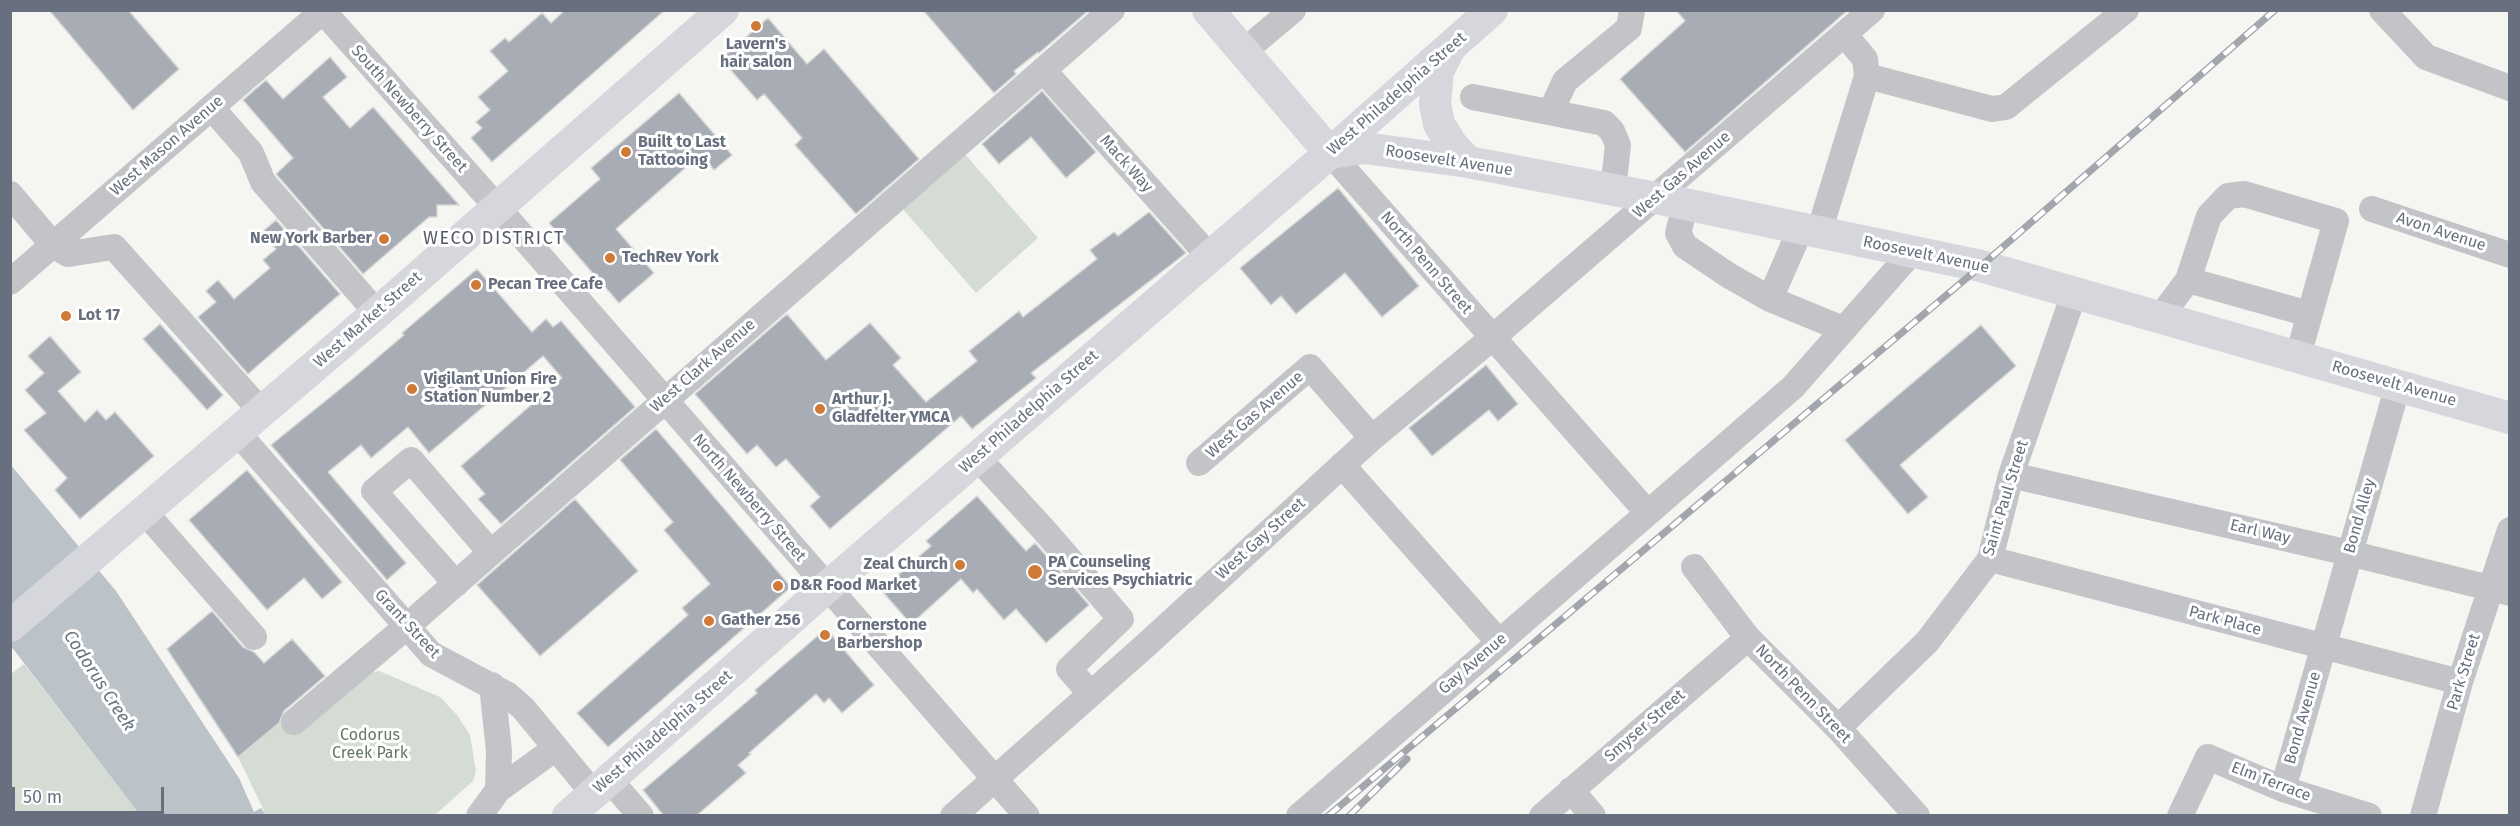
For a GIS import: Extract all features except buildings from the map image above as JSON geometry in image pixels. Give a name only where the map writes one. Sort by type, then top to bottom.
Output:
[{"type":"main road","name":"West Market Street","points":[[10,626],[376,313],[723,10]]},
{"type":"main road","name":"West Philadelphia Street","points":[[568,816],[826,588],[1330,153],[1492,10]]},
{"type":"main road","name":"North Penn Street","points":[[1221,15],[1243,52],[1330,153]]},
{"type":"main road","points":[[1451,47],[1438,71],[1435,104],[1439,124],[1452,145],[1467,162]]},
{"type":"main road","name":"Roosevelt Avenue","points":[[1330,153],[1364,148],[1467,162],[1686,204],[1981,266],[2075,291],[2510,418]]},
{"type":"street","name":"West Clark Avenue","points":[[294,722],[456,584],[1112,10]]},
{"type":"street","points":[[1243,52],[1293,10]]},
{"type":"street","points":[[1551,111],[1565,81],[1629,28],[1632,10]]},
{"type":"street","name":"West Gas Avenue","points":[[1492,338],[1872,10]]},
{"type":"street","points":[[1867,76],[1992,109],[2006,107],[2126,10]]},
{"type":"street","points":[[2382,10],[2426,57],[2510,88]]},
{"type":"street","name":"South Newberry Street","points":[[323,11],[497,207]]},
{"type":"street","name":"West Mason Avenue","points":[[10,282],[323,11]]},
{"type":"street","points":[[1770,299],[1810,230],[1867,76],[1864,59],[1845,34]]},
{"type":"street","name":"Mack Way","points":[[1043,70],[1210,257]]},
{"type":"street","points":[[1473,97],[1604,123],[1612,131],[1618,145],[1613,190]]},
{"type":"street","points":[[212,108],[251,153],[263,182],[376,313]]},
{"type":"street","name":"North Penn Street","points":[[1330,153],[1647,512]]},
{"type":"street","points":[[10,194],[53,245],[68,254],[114,248],[261,411]]},
{"type":"street","points":[[2161,316],[2188,280],[2209,216],[2228,196],[2244,194],[2336,221],[2298,356]]},
{"type":"street","points":[[1686,204],[1678,233],[1685,246],[1728,275],[1770,299],[1843,330]]},
{"type":"street","name":"North Newberry Street","points":[[497,207],[826,588],[1027,816]]},
{"type":"street","name":"Avon Avenue","points":[[2372,209],[2510,255]]},
{"type":"street","name":"Gay Avenue","points":[[1299,816],[1793,387],[1912,252]]},
{"type":"street","points":[[2188,280],[2309,314]]},
{"type":"street","name":"Saint Paul Street","points":[[1838,729],[1927,642],[1990,559],[2011,475],[2075,291]]},
{"type":"street","name":"West Gay Street","points":[[953,816],[1146,645],[1372,438],[1492,338]]},
{"type":"street","name":"West Gas Avenue","points":[[1199,464],[1310,367],[1372,438]]},
{"type":"street","name":"Bond Alley","points":[[2323,648],[2398,385]]},
{"type":"street","name":"Grant Street","points":[[237,432],[431,654],[492,686],[523,708],[556,748],[641,816]]},
{"type":"street","points":[[977,457],[1146,645]]},
{"type":"street","points":[[456,584],[374,491],[411,460],[491,553]]},
{"type":"street","points":[[1342,465],[1499,642]]},
{"type":"street","name":"Earl Way","points":[[2011,475],[2349,553],[2500,592]]},
{"type":"street","points":[[144,511],[254,637]]},
{"type":"street","name":"Park Street","points":[[2423,816],[2460,682],[2500,592],[2510,530]]},
{"type":"street","name":"Park Place","points":[[1990,559],[2460,682]]},
{"type":"street","name":"North Penn Street","points":[[1694,567],[1748,638],[1838,729],[1917,816]]},
{"type":"street","points":[[1090,693],[1069,669],[1121,618]]},
{"type":"street","name":"Smyser Street","points":[[1542,816],[1748,638]]},
{"type":"street","name":"Bond Avenue","points":[[2283,789],[2323,648]]},
{"type":"street","points":[[492,686],[499,751],[498,790]]},
{"type":"street","points":[[479,816],[498,790],[556,748]]},
{"type":"street","name":"Elm Terrace","points":[[2180,816],[2208,757],[2283,789],[2369,816]]},
{"type":"street","points":[[1571,790],[1593,816]]},
{"type":"green space","points":[[964,153],[1038,238],[976,293],[902,208]]},
{"type":"green space","points":[[24,664],[137,811],[136,815],[11,815],[10,675]]},
{"type":"green space","name":"Codorus Creek Park","points":[[379,671],[440,697],[457,715],[470,735],[476,771],[473,781],[435,815],[266,815],[238,757],[329,681]]},
{"type":"water","name":"Codorus Creek","points":[[10,464],[116,591],[239,778],[254,812],[261,808],[266,815],[136,815],[137,811],[11,646]]},
{"type":"railway","points":[[1328,816],[1981,266],[2275,10]]},
{"type":"railway","points":[[1349,816],[1407,759]]},
{"type":"place","name":"Lavern's hair salon","points":[[756,26]]},
{"type":"place","name":"Built to Last Tattooing","points":[[626,152]]},
{"type":"place","name":"New York Barber","points":[[384,239]]},
{"type":"place","name":"TechRev York","points":[[610,258]]},
{"type":"place","name":"Pecan Tree Cafe","points":[[476,285]]},
{"type":"place","name":"Lot 17","points":[[66,316]]},
{"type":"place","name":"Vigilant Union Fire Station Number 2","points":[[412,389]]},
{"type":"place","name":"Arthur J. Gladfelter YMCA","points":[[820,409]]},
{"type":"place","name":"Zeal Church","points":[[960,565]]},
{"type":"place","name":"PA Counseling Services Psychiatric","points":[[1035,572]]},
{"type":"place","name":"D&R Food Market","points":[[778,586]]},
{"type":"place","name":"Gather 256","points":[[709,621]]},
{"type":"place","name":"Cornerstone Barbershop","points":[[825,635]]},
{"type":"district","name":"WECO DISTRICT","points":[[494,239]]}]
